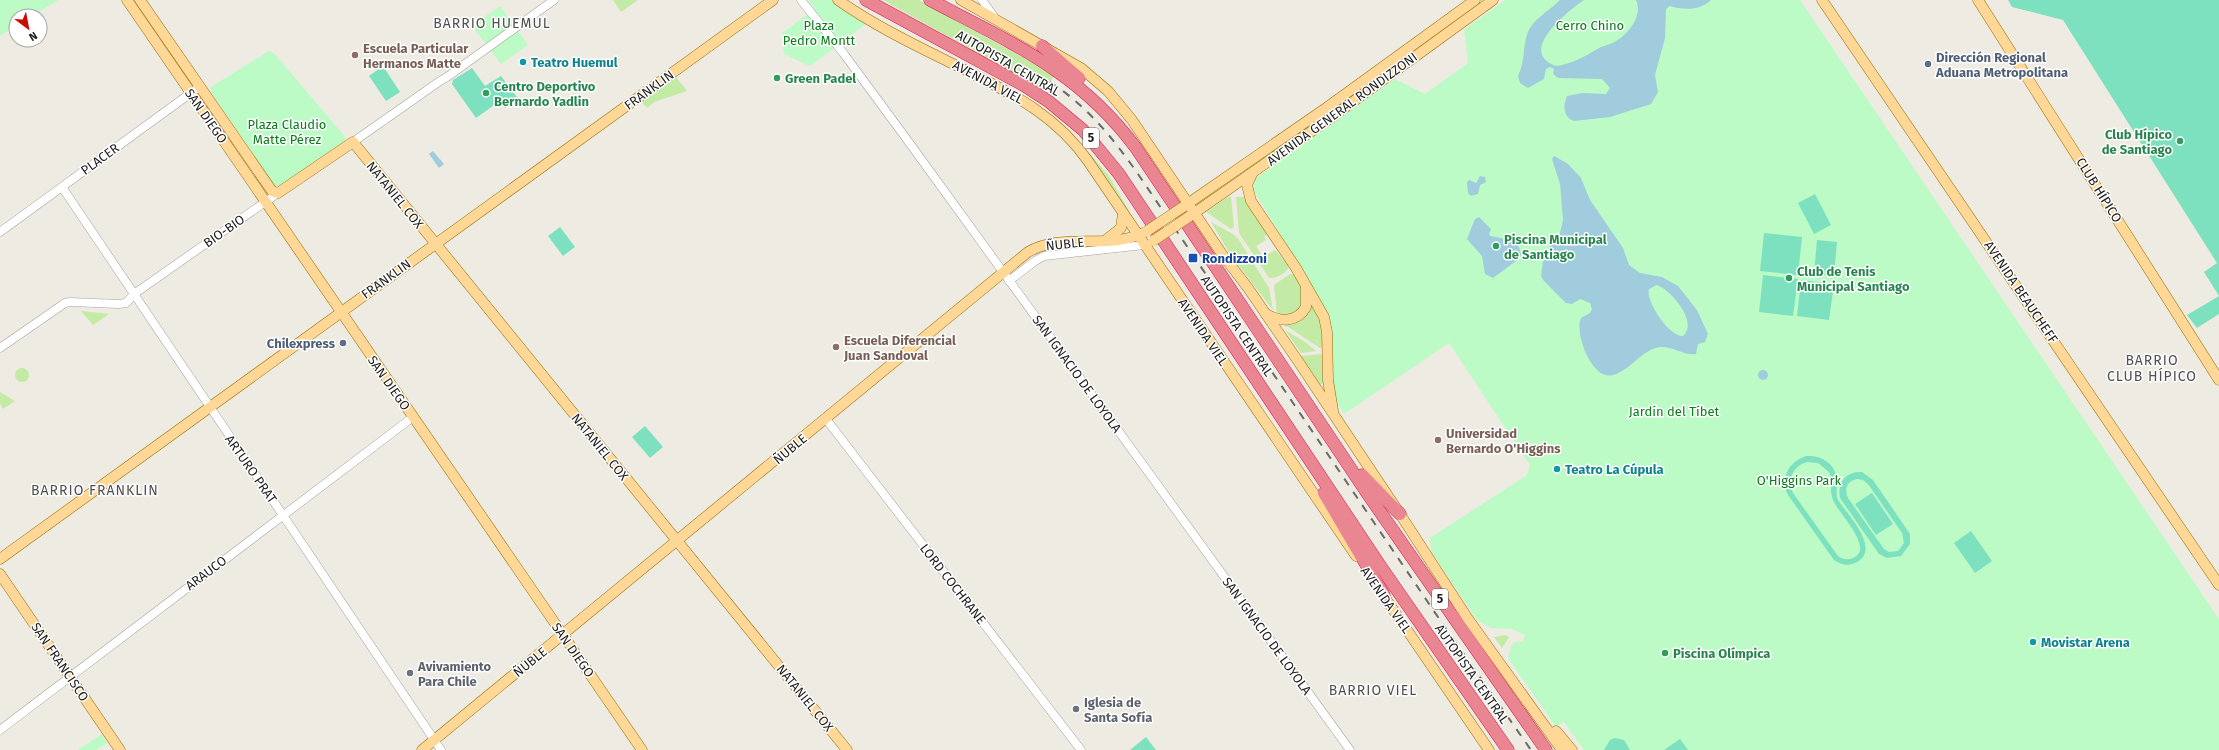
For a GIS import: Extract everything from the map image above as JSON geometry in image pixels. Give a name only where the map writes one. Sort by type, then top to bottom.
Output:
[{"type":"highway","name":"AUTOPISTA CENTRAL","points":[[866,0],[1037,93],[1083,130],[1119,174],[1381,567],[1508,750]]},
{"type":"highway","name":"AUTOPISTA CENTRAL","points":[[930,0],[1050,66],[1084,90],[1110,116],[1136,148],[1336,447],[1437,595],[1546,750]]},
{"type":"highway","points":[[1042,46],[1079,77],[1110,116]]},
{"type":"highway","points":[[1336,447],[1400,514]]},
{"type":"highway","points":[[1306,454],[1329,503],[1384,595]]},
{"type":"main road","name":"SAN DIEGO","points":[[127,0],[642,750]]},
{"type":"main road","name":"SAN DIEGO","points":[[140,0],[270,188],[278,193]]},
{"type":"main road","name":"FRANKLIN","points":[[0,559],[773,0]]},
{"type":"main road","name":"AVENIDA VIEL","points":[[838,0],[874,23],[1015,95],[1043,114],[1075,143],[1123,214],[1142,233],[1336,529],[1384,595],[1487,749]]},
{"type":"main road","points":[[961,0],[1081,68],[1111,94],[1132,120],[1192,215],[1266,314],[1400,514],[1462,610],[1562,750]]},
{"type":"main road","name":"AVENIDA GENERAL RONDIZZONI","points":[[1186,205],[1326,108],[1475,0]]},
{"type":"main road","name":"AVENIDA GENERAL RONDIZZONI","points":[[1192,215],[1252,174],[1493,0]]},
{"type":"main road","name":"AVENIDA BEAUCHEFF","points":[[1822,0],[2219,585]]},
{"type":"main road","name":"CLUB HÍPICO","points":[[1978,0],[2219,380]]},
{"type":"main road","name":"NATANIEL COX","points":[[353,142],[435,245],[847,750]]},
{"type":"main road","name":"BIO-BIO","points":[[278,193],[353,142]]},
{"type":"main road","points":[[1251,201],[1247,185],[1252,174]]},
{"type":"main road","points":[[1226,191],[1240,192],[1251,201],[1322,310],[1326,324],[1328,380],[1334,415]]},
{"type":"main road","name":"ÑUBLE","points":[[422,750],[826,419],[1006,277],[1028,252],[1044,245],[1106,240],[1142,233],[1186,205]]},
{"type":"main road","points":[[1106,240],[1120,228],[1123,214]]},
{"type":"main road","name":"ÑUBLE","points":[[1148,243],[1192,215]]},
{"type":"main road","points":[[1266,314],[1286,320],[1300,315],[1307,303],[1306,285]]},
{"type":"main road","name":"SAN FRANCISCO","points":[[0,574],[120,750]]},
{"type":"main road","points":[[1531,708],[1572,750]]},
{"type":"street","name":"BIO-BIO","points":[[440,80],[445,74],[546,0]]},
{"type":"street","name":"BIO-BIO","points":[[353,142],[554,0]]},
{"type":"street","name":"SAN IGNACIO DE LOYOLA","points":[[801,0],[857,71],[1350,750]]},
{"type":"street","points":[[982,0],[997,21]]},
{"type":"street","name":"PLACER","points":[[0,232],[200,87]]},
{"type":"street","name":"ARTURO PRAT","points":[[62,187],[441,750]]},
{"type":"street","name":"BIO-BIO","points":[[0,348],[64,303],[126,303],[134,294],[278,193]]},
{"type":"street","name":"ÑUBLE","points":[[1006,277],[1044,256],[1148,243]]},
{"type":"street","name":"ARAUCO","points":[[0,730],[413,417]]},
{"type":"street","name":"LORD COCHRANE","points":[[826,419],[1081,750]]},
{"type":"green space","points":[[0,0],[58,0],[45,8],[8,8],[8,31],[0,36]]},
{"type":"green space","points":[[613,0],[638,0],[621,12]]},
{"type":"green space","name":"Plaza Pedro Montt","points":[[808,0],[834,0],[867,23],[810,66],[784,54],[782,33],[815,9]]},
{"type":"green space","points":[[883,0],[919,0],[1055,75],[1044,90]]},
{"type":"green space","name":"O'Higgins Park","points":[[1505,0],[1800,0],[2219,619],[2219,750],[1584,750],[1564,722],[1556,727],[1508,658],[1511,645],[1516,642],[1522,642],[1525,635],[1512,629],[1491,628],[1477,620],[1431,551],[1430,538],[1527,475],[1530,465],[1449,343],[1344,414],[1338,403],[1333,379],[1328,314],[1253,189],[1256,178],[1395,79],[1425,94],[1468,63],[1464,30]]},
{"type":"green space","name":"Club Hípico de Santiago","points":[[2008,0],[2219,0],[2219,296],[2204,272],[2217,263],[2063,20],[2012,7]]},
{"type":"green space","points":[[500,6],[528,45],[501,64],[472,26]]},
{"type":"green space","name":"Plaza Claudio Matte Pérez","points":[[269,51],[274,53],[346,138],[344,143],[281,186],[275,186],[211,92],[211,87]]},
{"type":"green space","points":[[1404,57],[1407,60],[1341,107],[1339,104]]},
{"type":"green space","points":[[383,66],[400,92],[386,101],[369,76]]},
{"type":"green space","name":"Centro Deportivo Bernardo Yadlin","points":[[472,68],[485,86],[501,76],[519,100],[505,108],[500,101],[476,118],[452,84],[453,80]]},
{"type":"green space","points":[[676,77],[687,91],[654,102],[647,108],[641,101]]},
{"type":"green space","points":[[1317,120],[1319,123],[1248,172],[1246,169]]},
{"type":"green space","points":[[1086,149],[1109,176],[1134,220],[1133,221]]},
{"type":"green space","points":[[1815,194],[1831,225],[1814,234],[1798,203]]},
{"type":"green space","points":[[1228,197],[1231,197],[1234,227],[1231,229],[1206,212]]},
{"type":"green space","points":[[1236,197],[1244,197],[1268,234],[1264,237],[1266,240],[1256,246],[1263,257],[1275,250],[1289,266],[1288,269],[1281,275],[1275,278],[1269,278],[1239,233]]},
{"type":"green space","points":[[1211,222],[1233,234],[1239,240],[1269,288],[1273,310],[1230,254]]},
{"type":"green space","points":[[560,227],[575,247],[563,256],[548,236]]},
{"type":"green space","points":[[1764,233],[1802,237],[1798,275],[1760,271]]},
{"type":"green space","points":[[1817,240],[1837,242],[1834,276],[1814,274]]},
{"type":"green space","points":[[1290,274],[1294,274],[1304,292],[1305,301],[1295,315],[1277,315],[1274,285]]},
{"type":"green space","points":[[1763,275],[1798,279],[1793,316],[1759,312]]},
{"type":"green space","points":[[1801,280],[1834,284],[1829,320],[1797,316]]},
{"type":"green space","points":[[2219,296],[2219,314],[2197,328],[2187,315]]},
{"type":"green space","points":[[1314,305],[1321,324],[1324,346],[1320,348],[1282,323]]},
{"type":"green space","points":[[81,311],[109,314],[93,325]]},
{"type":"green space","points":[[1285,330],[1305,342],[1316,351],[1301,353]]},
{"type":"green space","points":[[1322,354],[1323,383],[1320,385],[1301,356]]},
{"type":"green space","points":[[22,368],[27,370],[29,375],[27,380],[22,382],[17,380],[15,375],[17,370]]},
{"type":"green space","points":[[0,392],[15,401],[3,409],[0,404]]},
{"type":"green space","points":[[645,426],[663,447],[650,458],[632,437]]},
{"type":"green space","points":[[1806,456],[1821,458],[1833,468],[1837,478],[1838,500],[1861,532],[1865,541],[1866,550],[1863,557],[1855,563],[1844,564],[1834,560],[1788,495],[1785,477],[1794,462]],"holes":[[[1807,462],[1818,463],[1829,472],[1833,500],[1854,531],[1858,540],[1860,549],[1858,555],[1850,559],[1845,559],[1838,556],[1791,488],[1792,474],[1798,467]]]},
{"type":"green space","points":[[1862,472],[1873,480],[1910,534],[1910,544],[1901,556],[1887,558],[1879,554],[1840,498],[1839,492],[1841,482],[1851,473]],"holes":[[[1854,480],[1863,480],[1868,484],[1902,533],[1904,543],[1898,551],[1889,552],[1884,549],[1848,498],[1846,492],[1847,486]]]},
{"type":"green space","points":[[1872,493],[1893,524],[1876,535],[1855,504]]},
{"type":"green space","points":[[1971,531],[1992,561],[1975,573],[1954,543]]},
{"type":"green space","points":[[1505,635],[1509,637],[1502,648],[1494,637]]},
{"type":"green space","points":[[102,734],[107,743],[96,750],[77,750]]},
{"type":"green space","points":[[1146,737],[1156,750],[1130,750]]},
{"type":"green space","points":[[1615,738],[1624,740],[1630,750],[1604,750],[1610,740]]},
{"type":"green space","points":[[1680,739],[1688,750],[1664,750]]},
{"type":"water","points":[[1560,0],[1584,0],[1558,22],[1543,42],[1541,51],[1545,60],[1556,66],[1585,56],[1614,42],[1626,34],[1634,24],[1638,12],[1636,0],[1711,0],[1707,4],[1692,9],[1670,6],[1666,9],[1665,38],[1655,75],[1658,92],[1651,104],[1610,117],[1574,121],[1568,117],[1565,111],[1567,96],[1582,93],[1606,94],[1610,88],[1602,79],[1558,78],[1553,74],[1554,69],[1550,67],[1546,69],[1544,79],[1528,88],[1520,83],[1518,76],[1522,64],[1526,39],[1530,28],[1540,17]]},
{"type":"water","points":[[433,151],[444,164],[439,168],[429,154]]},
{"type":"water","points":[[1554,156],[1568,164],[1581,178],[1590,200],[1623,248],[1629,265],[1640,273],[1662,277],[1678,286],[1697,310],[1708,334],[1705,342],[1698,344],[1696,354],[1688,354],[1670,348],[1660,347],[1647,352],[1625,369],[1613,375],[1605,375],[1598,371],[1592,364],[1586,354],[1580,334],[1581,318],[1590,313],[1592,309],[1590,303],[1580,299],[1572,304],[1566,303],[1541,276],[1544,254],[1560,233],[1563,220],[1560,184],[1552,159]],"holes":[[[1657,285],[1663,288],[1676,300],[1685,315],[1688,323],[1687,330],[1683,336],[1677,335],[1671,331],[1654,309],[1649,294],[1649,289]]]},
{"type":"water","points":[[1480,176],[1485,177],[1486,182],[1480,185],[1478,194],[1471,196],[1468,193],[1467,182],[1469,180],[1476,183]]},
{"type":"water","name":"Piscina Municipal de Santiago","points":[[1479,217],[1491,229],[1489,234],[1490,236],[1517,241],[1521,254],[1520,258],[1493,278],[1485,274],[1482,256],[1467,239],[1475,219]]},
{"type":"water","points":[[1761,370],[1765,370],[1767,371],[1767,379],[1761,380],[1758,377],[1758,373]]},
{"type":"railway","points":[[1050,82],[1088,112],[1109,135],[1129,161],[1440,620],[1531,750]]},
{"type":"place","name":"Escuela Particular Hermanos Matte","points":[[355,55]]},
{"type":"place","name":"Teatro Huemul","points":[[523,62]]},
{"type":"place","name":"Dirección Regional Aduana Metropolitana","points":[[1928,64]]},
{"type":"place","name":"Green Padel","points":[[777,78]]},
{"type":"place","name":"Centro Deportivo Bernardo Yadlin","points":[[486,93]]},
{"type":"place","name":"Club Hípico de Santiago","points":[[2180,141]]},
{"type":"place","name":"Piscina Municipal de Santiago","points":[[1496,246]]},
{"type":"place","name":"Rondizzoni","points":[[1193,258]]},
{"type":"place","name":"Club de Tenis Municipal Santiago","points":[[1789,278]]},
{"type":"place","name":"Chilexpress","points":[[343,343]]},
{"type":"place","name":"Escuela Diferencial Juan Sandoval","points":[[836,347]]},
{"type":"place","name":"Universidad Bernardo O'Higgins","points":[[1438,440]]},
{"type":"place","name":"Teatro La Cúpula","points":[[1557,469]]},
{"type":"place","name":"Movistar Arena","points":[[2033,642]]},
{"type":"place","name":"Piscina Olímpica","points":[[1665,653]]},
{"type":"place","name":"Avivamiento Para Chile","points":[[410,673]]},
{"type":"place","name":"Iglesia de Santa Sofía","points":[[1076,709]]},
{"type":"district","name":"BARRIO HUEMUL","points":[[492,23]]},
{"type":"district","name":"BARRIO CLUB HÍPICO","points":[[2152,368]]},
{"type":"district","name":"BARRIO FRANKLIN","points":[[95,490]]},
{"type":"district","name":"BARRIO VIEL","points":[[1373,690]]},
{"type":"park label","name":"Cerro Chino","points":[[1590,25]]},
{"type":"park label","name":"Jardín del Tíbet","points":[[1674,411]]}]
